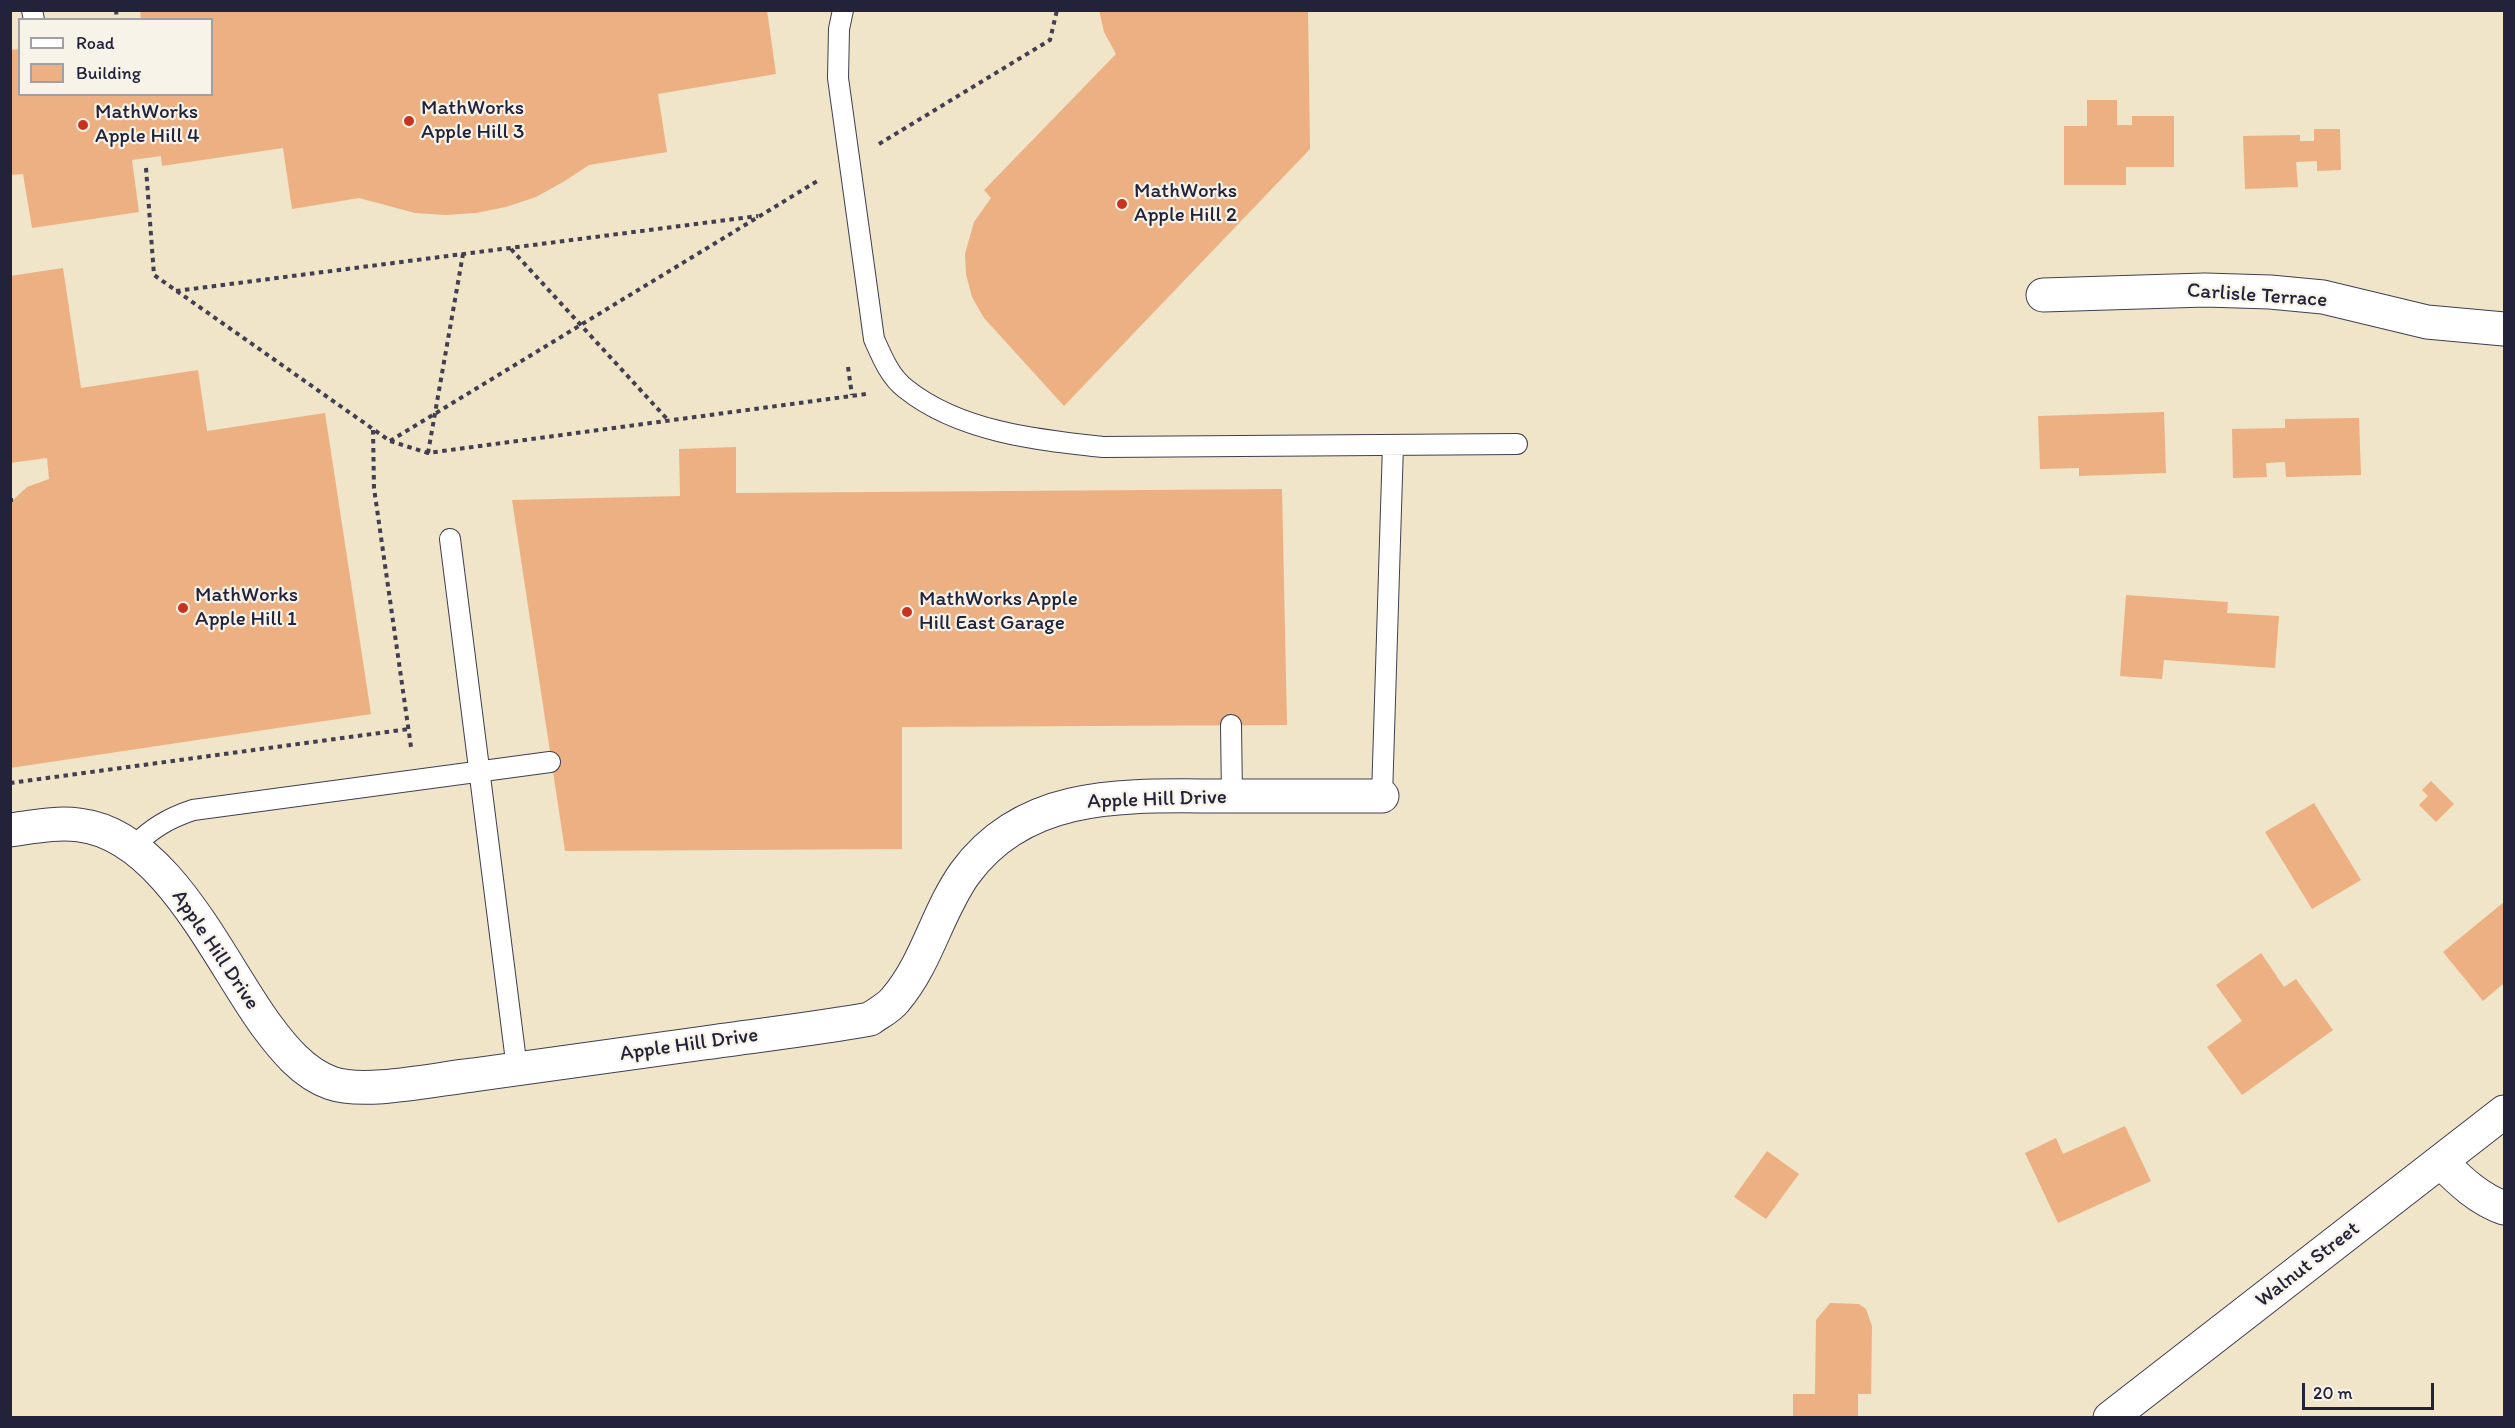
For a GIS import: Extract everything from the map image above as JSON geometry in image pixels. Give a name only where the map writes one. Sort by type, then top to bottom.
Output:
[{"type":"street","name":"Carlisle Terrace","points":[[2043,295],[2205,290],[2270,292],[2323,297],[2427,322],[2505,329]]},
{"type":"street","name":"Apple Hill Drive","points":[[10,830],[51,824],[80,825],[109,832],[134,846],[184,900],[280,1044],[303,1067],[332,1083],[360,1088],[517,1069],[870,1019],[894,1002],[910,980],[948,901],[966,872],[992,845],[1020,823],[1056,808],[1097,799],[1382,796]]},
{"type":"street","name":"Walnut Street","points":[[2110,1418],[2505,1112]]},
{"type":"street","points":[[2441,1162],[2463,1184],[2487,1202],[2505,1208]]},
{"type":"lane","points":[[843,10],[839,29],[838,78],[874,339],[886,366],[905,389],[939,409],[987,428],[1040,441],[1103,447],[1517,444]]},
{"type":"lane","points":[[1382,796],[1393,445]]},
{"type":"lane","points":[[450,539],[517,1069]]},
{"type":"lane","points":[[1231,725],[1232,796]]},
{"type":"lane","points":[[134,846],[148,831],[167,818],[193,810],[550,762]]},
{"type":"path","points":[[390,441],[1050,40],[1057,10]]},
{"type":"path","points":[[146,168],[154,275],[373,430],[390,441],[428,453],[905,389]]},
{"type":"path","points":[[176,291],[761,215]]},
{"type":"path","points":[[511,248],[668,420]]},
{"type":"path","points":[[428,453],[464,254]]},
{"type":"path","points":[[373,430],[374,488],[416,780]]},
{"type":"path","points":[[10,783],[409,729]]},
{"type":"building","name":"MathWorks Apple Hill 3","points":[[140,10],[767,10],[776,74],[658,94],[667,152],[589,165],[536,197],[506,207],[476,213],[446,215],[415,213],[359,198],[292,209],[283,148],[162,166],[161,156],[132,160],[139,212],[32,228],[23,174],[10,175],[10,50],[18,49],[18,96],[213,96],[213,18],[141,18]]},
{"type":"building","name":"MathWorks Apple Hill 2","points":[[1099,10],[1308,10],[1310,149],[1064,406],[984,318],[972,297],[966,274],[965,254],[974,222],[991,198],[984,190],[1116,54],[1104,32]]},
{"type":"building","points":[[2087,100],[2117,100],[2117,125],[2132,125],[2132,116],[2174,116],[2174,167],[2126,167],[2126,185],[2064,185],[2064,126],[2087,126]]},
{"type":"building","points":[[2314,129],[2340,129],[2341,170],[2317,171],[2317,161],[2296,162],[2298,187],[2245,189],[2243,136],[2300,135],[2300,141],[2314,141]]},
{"type":"building","name":"MathWorks Apple Hill 1","points":[[63,268],[81,388],[198,370],[207,431],[325,413],[371,714],[10,768],[10,503],[27,487],[49,479],[47,458],[10,463],[10,276]]},
{"type":"building","points":[[2164,412],[2166,473],[2079,476],[2079,468],[2040,469],[2038,416]]},
{"type":"building","points":[[2359,418],[2361,475],[2286,477],[2285,462],[2266,463],[2267,477],[2233,478],[2232,429],[2285,428],[2285,419]]},
{"type":"building","name":"MathWorks Apple Hill East Garage","points":[[736,447],[736,493],[1282,489],[1287,725],[902,727],[902,849],[565,851],[512,500],[680,496],[679,449]]},
{"type":"building","points":[[2126,595],[2228,602],[2227,613],[2279,616],[2275,668],[2164,660],[2162,679],[2120,676]]},
{"type":"building","points":[[2431,781],[2454,804],[2436,822],[2419,805],[2428,796],[2422,790]]},
{"type":"building","points":[[2314,803],[2361,880],[2312,909],[2265,832]]},
{"type":"building","points":[[2504,902],[2504,983],[2483,1001],[2443,952]]},
{"type":"building","points":[[2261,953],[2284,987],[2296,979],[2333,1030],[2242,1095],[2207,1047],[2242,1021],[2216,985]]},
{"type":"building","points":[[2125,1126],[2151,1181],[2058,1223],[2025,1153],[2056,1138],[2063,1154]]},
{"type":"building","points":[[1767,1151],[1799,1174],[1766,1219],[1734,1197]]},
{"type":"building","points":[[1830,1303],[1859,1304],[1866,1309],[1872,1326],[1871,1394],[1858,1394],[1858,1418],[1793,1418],[1793,1394],[1815,1394],[1816,1320]]},
{"type":"place","name":"MathWorks Apple Hill 3","points":[[409,121]]},
{"type":"place","name":"MathWorks Apple Hill 4","points":[[83,125]]},
{"type":"place","name":"MathWorks Apple Hill 2","points":[[1122,204]]},
{"type":"place","name":"MathWorks Apple Hill 1","points":[[183,608]]},
{"type":"place","name":"MathWorks Apple Hill East Garage","points":[[907,612]]}]
